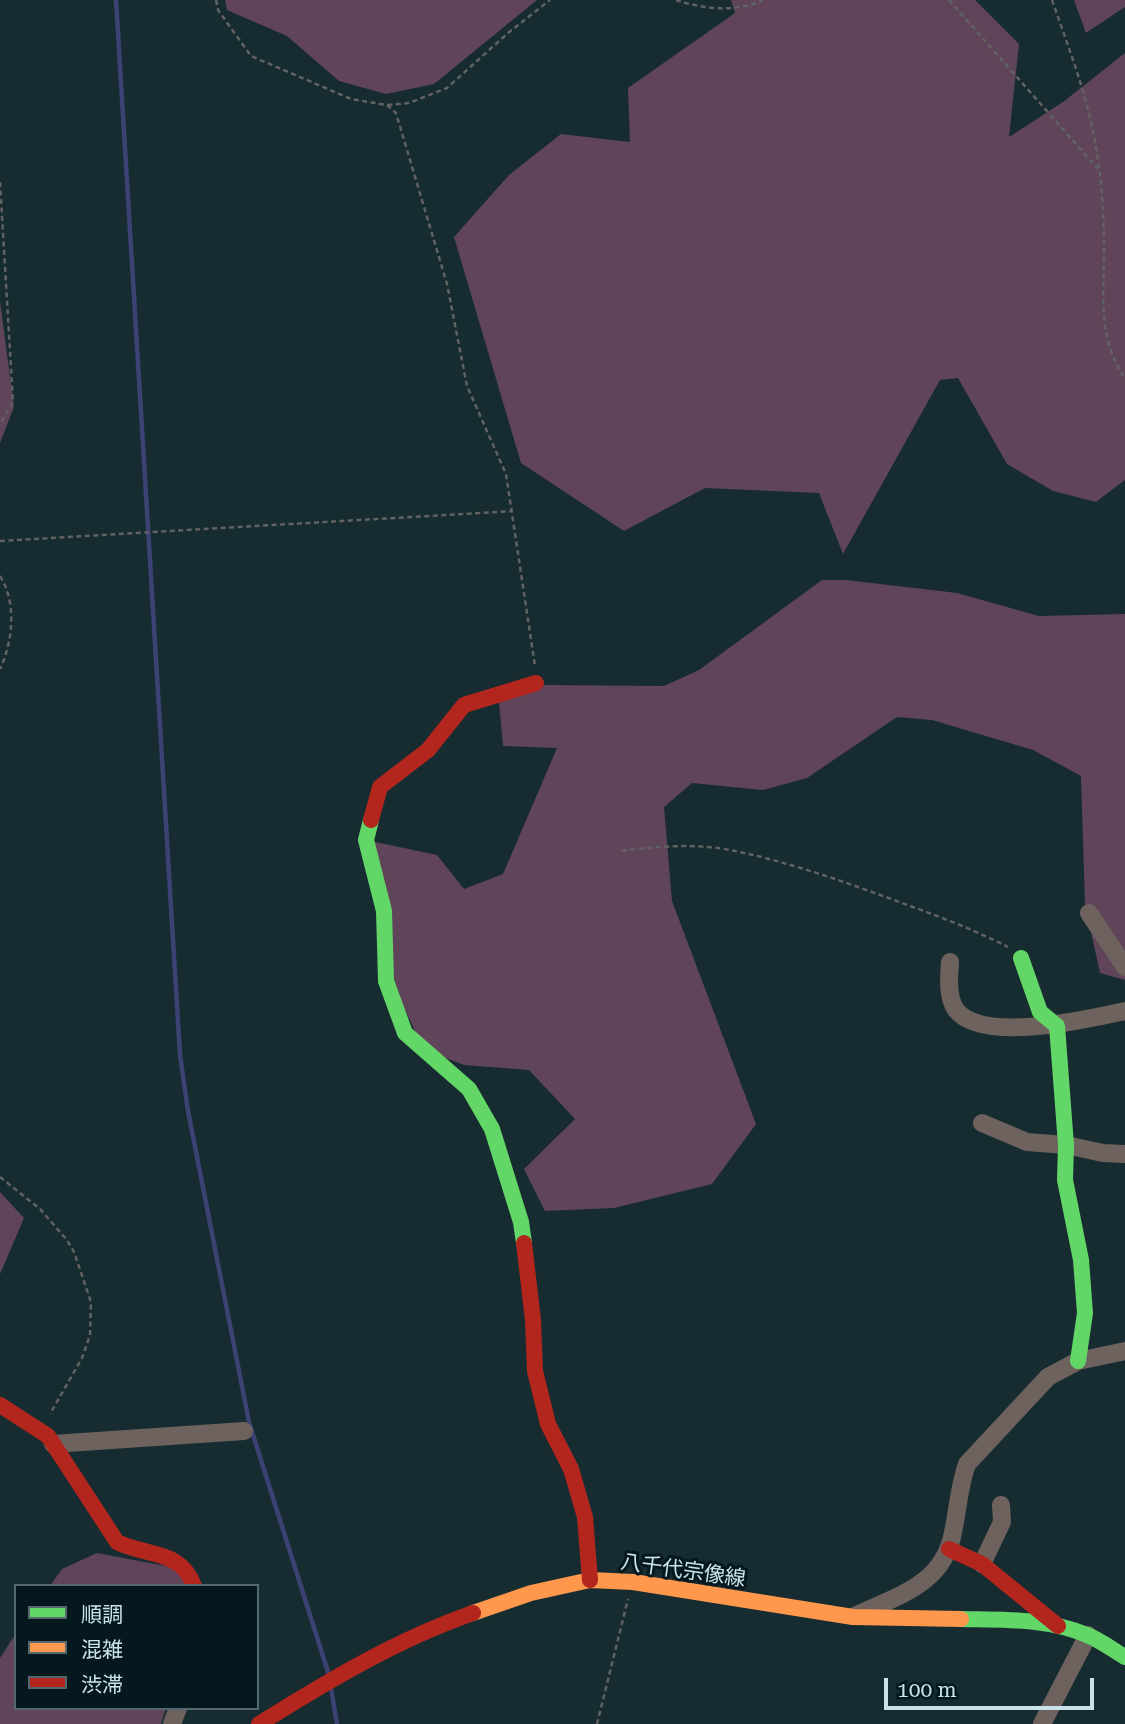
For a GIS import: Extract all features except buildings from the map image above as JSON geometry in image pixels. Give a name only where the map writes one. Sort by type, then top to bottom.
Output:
[{"type":"street","points":[[536,683],[464,705],[428,750],[380,787],[366,840],[384,911],[386,981],[405,1033],[469,1089],[492,1129],[521,1222],[533,1320],[535,1371],[548,1424],[571,1469],[585,1517],[590,1580]]},
{"type":"street","points":[[1089,913],[1120,946],[1125,967]]},
{"type":"street","points":[[1021,958],[1040,1012],[1057,1026],[1066,1145],[1065,1180],[1081,1260],[1085,1313],[1078,1361]]},
{"type":"street","points":[[950,962],[950,993],[955,1008],[964,1017],[986,1025],[1057,1026],[1125,1011]]},
{"type":"street","points":[[982,1123],[1027,1142],[1125,1154]]},
{"type":"street","points":[[853,1616],[921,1585],[944,1561],[949,1549],[961,1479],[967,1464],[1048,1377],[1078,1361],[1125,1351]]},
{"type":"street","points":[[0,1405],[8,1413],[40,1428],[117,1542],[135,1551],[168,1556],[180,1561],[192,1577],[194,1584]]},
{"type":"street","points":[[53,1444],[244,1432]]},
{"type":"street","points":[[982,1564],[1002,1522],[1002,1505]]},
{"type":"street","points":[[949,1549],[982,1564],[1058,1626]]},
{"type":"street","name":"八千代宗像線","points":[[259,1724],[341,1673],[391,1646],[531,1593],[590,1580],[633,1582],[818,1613],[1027,1621],[1088,1635],[1125,1657]]},
{"type":"street","points":[[1042,1724],[1088,1635]]},
{"type":"path","points":[[216,0],[218,10],[251,56],[351,99],[387,105],[409,103],[447,88],[508,33],[550,0]]},
{"type":"path","points":[[676,0],[711,8],[737,7],[763,0]]},
{"type":"path","points":[[949,0],[1098,169]]},
{"type":"path","points":[[1052,0],[1084,94],[1098,169],[1104,246],[1106,338],[1113,360],[1125,379]]},
{"type":"path","points":[[387,105],[396,113],[447,284],[467,386],[506,474],[536,683]]},
{"type":"path","points":[[0,182],[13,402],[0,424]]},
{"type":"path","points":[[0,541],[513,511]]},
{"type":"path","points":[[0,576],[9,595],[12,622],[0,668]]},
{"type":"path","points":[[622,851],[690,847],[733,850],[825,875],[969,928],[1007,946],[1021,958]]},
{"type":"path","points":[[0,1177],[40,1209],[67,1240],[74,1252],[91,1302],[90,1335],[82,1358],[40,1428]]},
{"type":"path","points":[[597,1724],[633,1582]]},
{"type":"shaded area","points":[[225,0],[537,0],[434,84],[386,94],[339,81],[287,36],[227,10]]},
{"type":"shaded area","points":[[731,0],[975,0],[1019,44],[1009,137],[1063,102],[1125,53],[1125,480],[1096,502],[1053,491],[1007,464],[958,378],[940,380],[843,554],[819,493],[705,488],[624,531],[521,463],[454,237],[509,175],[561,134],[630,142],[628,88],[735,13]]},
{"type":"shaded area","points":[[1074,0],[1125,0],[1125,7],[1086,33]]},
{"type":"shaded area","points":[[0,301],[14,407],[0,443]]},
{"type":"shaded area","points":[[822,580],[846,580],[957,593],[1039,616],[1125,614],[1125,980],[1100,973],[1085,905],[1081,776],[1033,750],[932,720],[897,717],[807,778],[763,790],[692,783],[664,807],[672,901],[756,1124],[712,1184],[614,1208],[545,1211],[524,1169],[575,1119],[529,1070],[464,1065],[424,1050],[396,991],[366,840],[437,855],[464,889],[503,874],[557,748],[503,746],[498,691],[547,685],[664,686],[699,670]]},
{"type":"shaded area","points":[[0,1192],[24,1218],[0,1274]]},
{"type":"shaded area","points":[[97,1553],[176,1568],[185,1584],[51,1584],[62,1569]]},
{"type":"shaded area","points":[[14,1636],[14,1710],[165,1710],[161,1724],[0,1724],[0,1658]]},
{"type":"waterway","points":[[116,0],[180,1055],[188,1111],[249,1422],[328,1672]]},
{"type":"waterway","points":[[331,1688],[337,1724]]},
{"type":"traffic: fast","points":[[371,820],[366,840],[384,911],[386,981],[405,1033],[469,1089],[492,1129],[521,1222],[524,1243]]},
{"type":"traffic: fast","points":[[1021,958],[1040,1012],[1057,1026],[1066,1145],[1065,1180],[1081,1260],[1085,1313],[1078,1361]]},
{"type":"traffic: fast","points":[[961,1619],[1056,1625],[1092,1637],[1125,1657]]},
{"type":"traffic: slow","points":[[473,1613],[531,1593],[590,1580],[633,1582],[853,1617],[961,1619]]},
{"type":"traffic: jam","points":[[371,820],[380,787],[428,750],[464,705],[536,683]]},
{"type":"traffic: jam","points":[[524,1243],[533,1320],[535,1371],[548,1424],[571,1469],[585,1517],[590,1580]]},
{"type":"traffic: jam","points":[[0,1405],[48,1436],[117,1542],[172,1560],[181,1566],[193,1584]]},
{"type":"traffic: jam","points":[[949,1549],[982,1564],[1058,1626]]},
{"type":"traffic: jam","points":[[259,1724],[390,1649],[473,1613]]}]
